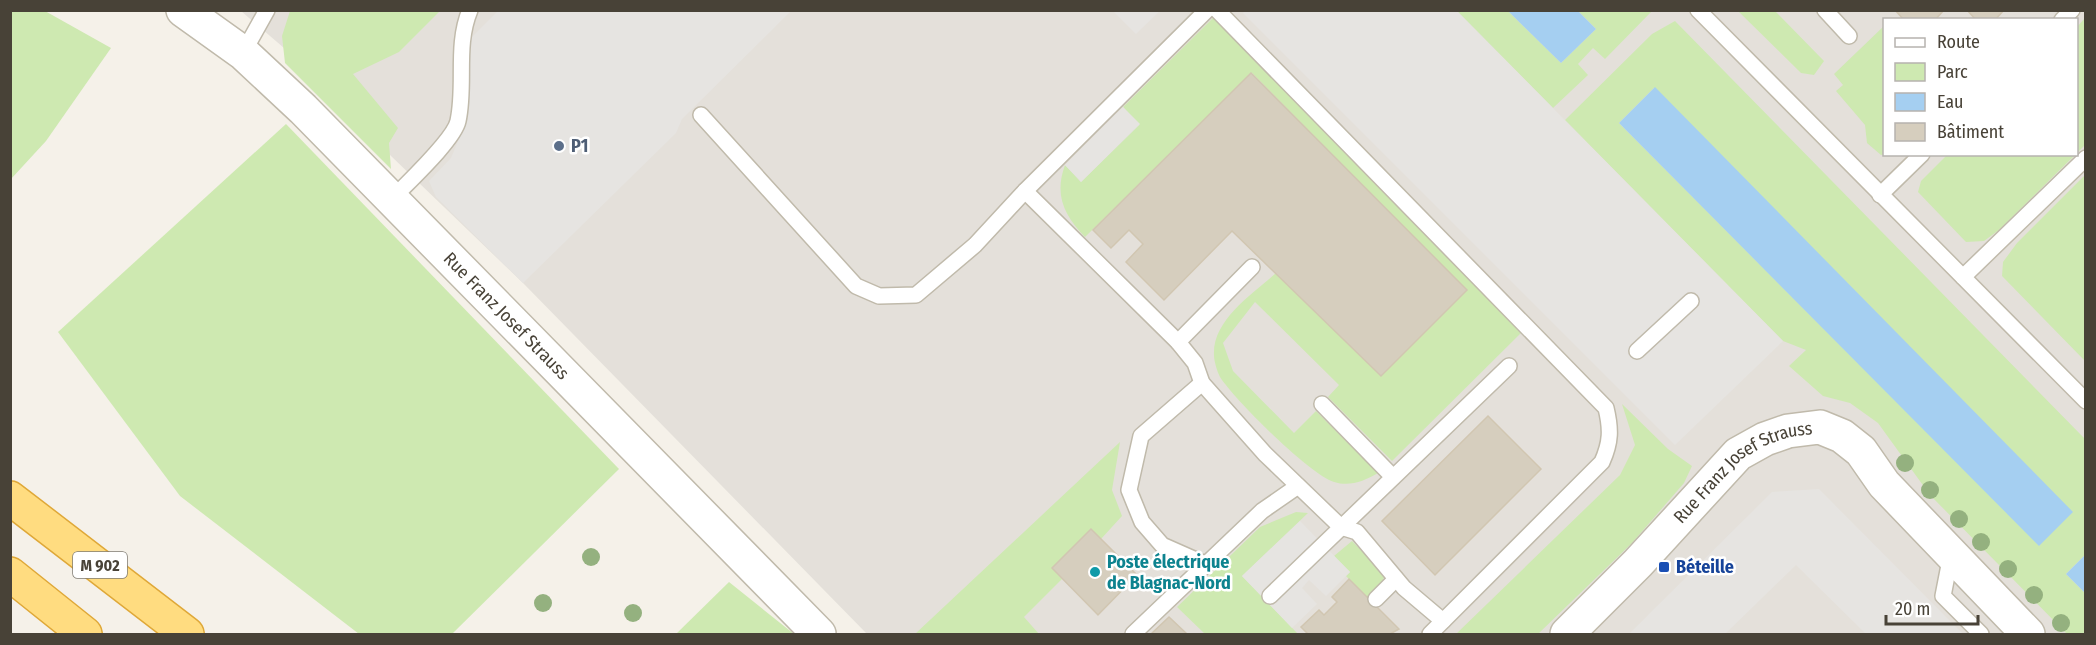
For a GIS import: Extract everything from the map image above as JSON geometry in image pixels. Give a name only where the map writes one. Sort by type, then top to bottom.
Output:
[{"type":"highway","name":"M 902","points":[[10,498],[187,634]]},
{"type":"highway","points":[[10,574],[86,634]]},
{"type":"street","name":"Rue Franz Josef Strauss","points":[[183,10],[243,53],[303,109],[819,634]]},
{"type":"street","name":"Rue Franz Josef Strauss","points":[[1567,634],[1638,563],[1738,454],[1765,439],[1788,431],[1820,428],[1842,436],[1861,451],[1884,484],[2028,634]]},
{"type":"lane","points":[[243,53],[267,10]]},
{"type":"lane","points":[[392,198],[439,149],[458,123],[462,30],[470,10]]},
{"type":"lane","points":[[700,115],[856,286],[879,296],[916,295],[975,245],[1025,191],[1207,10]]},
{"type":"lane","points":[[1217,10],[1606,408],[1610,424],[1610,443],[1602,462],[1430,634]]},
{"type":"lane","points":[[1698,10],[2085,401]]},
{"type":"lane","points":[[1825,10],[1849,36]]},
{"type":"lane","points":[[1880,195],[1920,156]]},
{"type":"lane","points":[[1963,277],[2085,158]]},
{"type":"lane","points":[[1025,191],[1178,342],[1195,363],[1202,383],[1298,486],[1341,527],[1357,532],[1396,579],[1443,621]]},
{"type":"lane","points":[[1178,342],[1252,267]]},
{"type":"lane","points":[[1637,351],[1691,301]]},
{"type":"lane","points":[[1270,596],[1509,366]]},
{"type":"lane","points":[[1202,383],[1141,436],[1129,490],[1142,522],[1162,545],[1205,564]]},
{"type":"lane","points":[[1322,404],[1393,477]]},
{"type":"lane","points":[[1133,634],[1262,511],[1298,486]]},
{"type":"lane","points":[[1951,554],[1942,596],[1981,634]]},
{"type":"lane","points":[[1376,599],[1396,579]]},
{"type":"shaded area","points":[[1246,10],[1457,11],[1783,341],[1675,445],[1243,13]]},
{"type":"shaded area","points":[[241,11],[2085,11],[2085,634],[867,634],[523,283],[391,156],[291,54]]},
{"type":"shaded area","name":"P1","points":[[498,11],[791,11],[682,119],[676,133],[523,283],[436,197],[429,181],[451,158],[461,134],[471,38]]},
{"type":"shaded area","points":[[1113,11],[1160,11],[1136,34]]},
{"type":"shaded area","points":[[1123,107],[1140,124],[1081,182],[1065,165]]},
{"type":"shaded area","points":[[1819,489],[1963,634],[1866,634],[1796,565],[1725,634],[1629,634],[1772,492]]},
{"type":"shaded area","points":[[1300,521],[1350,572],[1326,596],[1309,580],[1302,588],[1317,604],[1292,628],[1242,576]]},
{"type":"green space","points":[[11,10],[45,11],[111,48],[46,141],[11,179]]},
{"type":"green space","points":[[290,11],[440,11],[399,52],[353,74],[398,128],[389,143],[391,169],[285,63],[282,36]]},
{"type":"green space","points":[[1457,11],[1508,11],[1561,63],[1596,29],[1578,11],[1652,11],[1605,59],[1593,48],[1578,64],[1588,75],[1553,108]]},
{"type":"green space","points":[[1738,11],[1775,11],[1824,61],[1814,75],[1801,73]]},
{"type":"green space","points":[[1213,18],[1523,331],[1392,461],[1328,397],[1339,385],[1255,302],[1223,343],[1233,371],[1294,433],[1316,411],[1378,473],[1362,481],[1340,483],[1323,476],[1291,452],[1240,402],[1220,377],[1216,366],[1215,342],[1220,330],[1236,308],[1276,273],[1381,376],[1466,290],[1252,73],[1085,237],[1071,221],[1063,204],[1061,186],[1065,165],[1081,182],[1139,125],[1123,107]]},
{"type":"green space","points":[[2085,18],[2085,145],[2078,152],[2078,26]]},
{"type":"green space","points":[[1675,21],[2085,439],[2085,555],[2066,574],[2085,593],[2085,634],[2067,634],[1930,495],[1878,423],[1850,403],[1823,396],[1789,366],[1806,350],[1783,341],[1565,120],[1652,34]],"holes":[[[1654,88],[2040,546],[1619,123]]]},
{"type":"green space","points":[[1883,27],[1883,154],[1867,143],[1865,125],[1836,91],[1843,85],[1834,74]]},
{"type":"green space","points":[[286,124],[619,469],[452,634],[359,634],[180,496],[58,332]]},
{"type":"green space","points":[[1946,156],[2074,156],[1999,230],[1984,241],[1966,242],[1918,192],[1921,181]]},
{"type":"green space","points":[[2085,175],[2085,361],[2002,276],[2003,262],[2017,243]]},
{"type":"green space","points":[[1622,404],[1668,449],[1692,466],[1684,483],[1632,543],[1538,634],[1456,634],[1620,475],[1635,445]]},
{"type":"green space","points":[[1120,442],[1112,490],[1122,516],[1101,539],[1091,529],[1052,568],[1062,579],[1024,617],[1039,634],[915,634]]},
{"type":"green space","points":[[1296,512],[1308,513],[1242,576],[1298,634],[1205,634],[1177,607],[1260,527]]},
{"type":"green space","points":[[1352,541],[1385,575],[1382,582],[1367,598],[1346,576],[1350,572],[1334,556]]},
{"type":"green space","points":[[729,582],[794,634],[676,634]]},
{"type":"water","points":[[1508,11],[1578,11],[1596,29],[1561,63]]},
{"type":"water","points":[[1655,87],[2073,512],[2039,546],[1619,123]]},
{"type":"water","points":[[2085,555],[2085,593],[2066,574]]},
{"type":"building","points":[[1895,10],[1944,10],[1937,18],[1902,18]]},
{"type":"building","points":[[1967,10],[2004,10],[1997,18],[1974,18]]},
{"type":"building","points":[[1251,73],[1467,290],[1381,376],[1232,231],[1164,300],[1126,262],[1143,244],[1129,230],[1111,248],[1093,230]]},
{"type":"building","points":[[1488,416],[1541,469],[1435,575],[1382,521]]},
{"type":"building","name":"Poste électrique de Blagnac-Nord","points":[[1091,529],[1137,575],[1098,615],[1052,568]]},
{"type":"building","points":[[1349,579],[1399,629],[1390,634],[1308,634],[1301,627],[1319,610],[1324,615],[1337,602],[1332,597]]},
{"type":"building","points":[[1169,617],[1187,634],[1151,634]]},
{"type":"place","name":"P1","points":[[559,146]]},
{"type":"place","name":"Béteille","points":[[1664,567]]},
{"type":"place","name":"Poste électrique de Blagnac-Nord","points":[[1095,572]]}]
